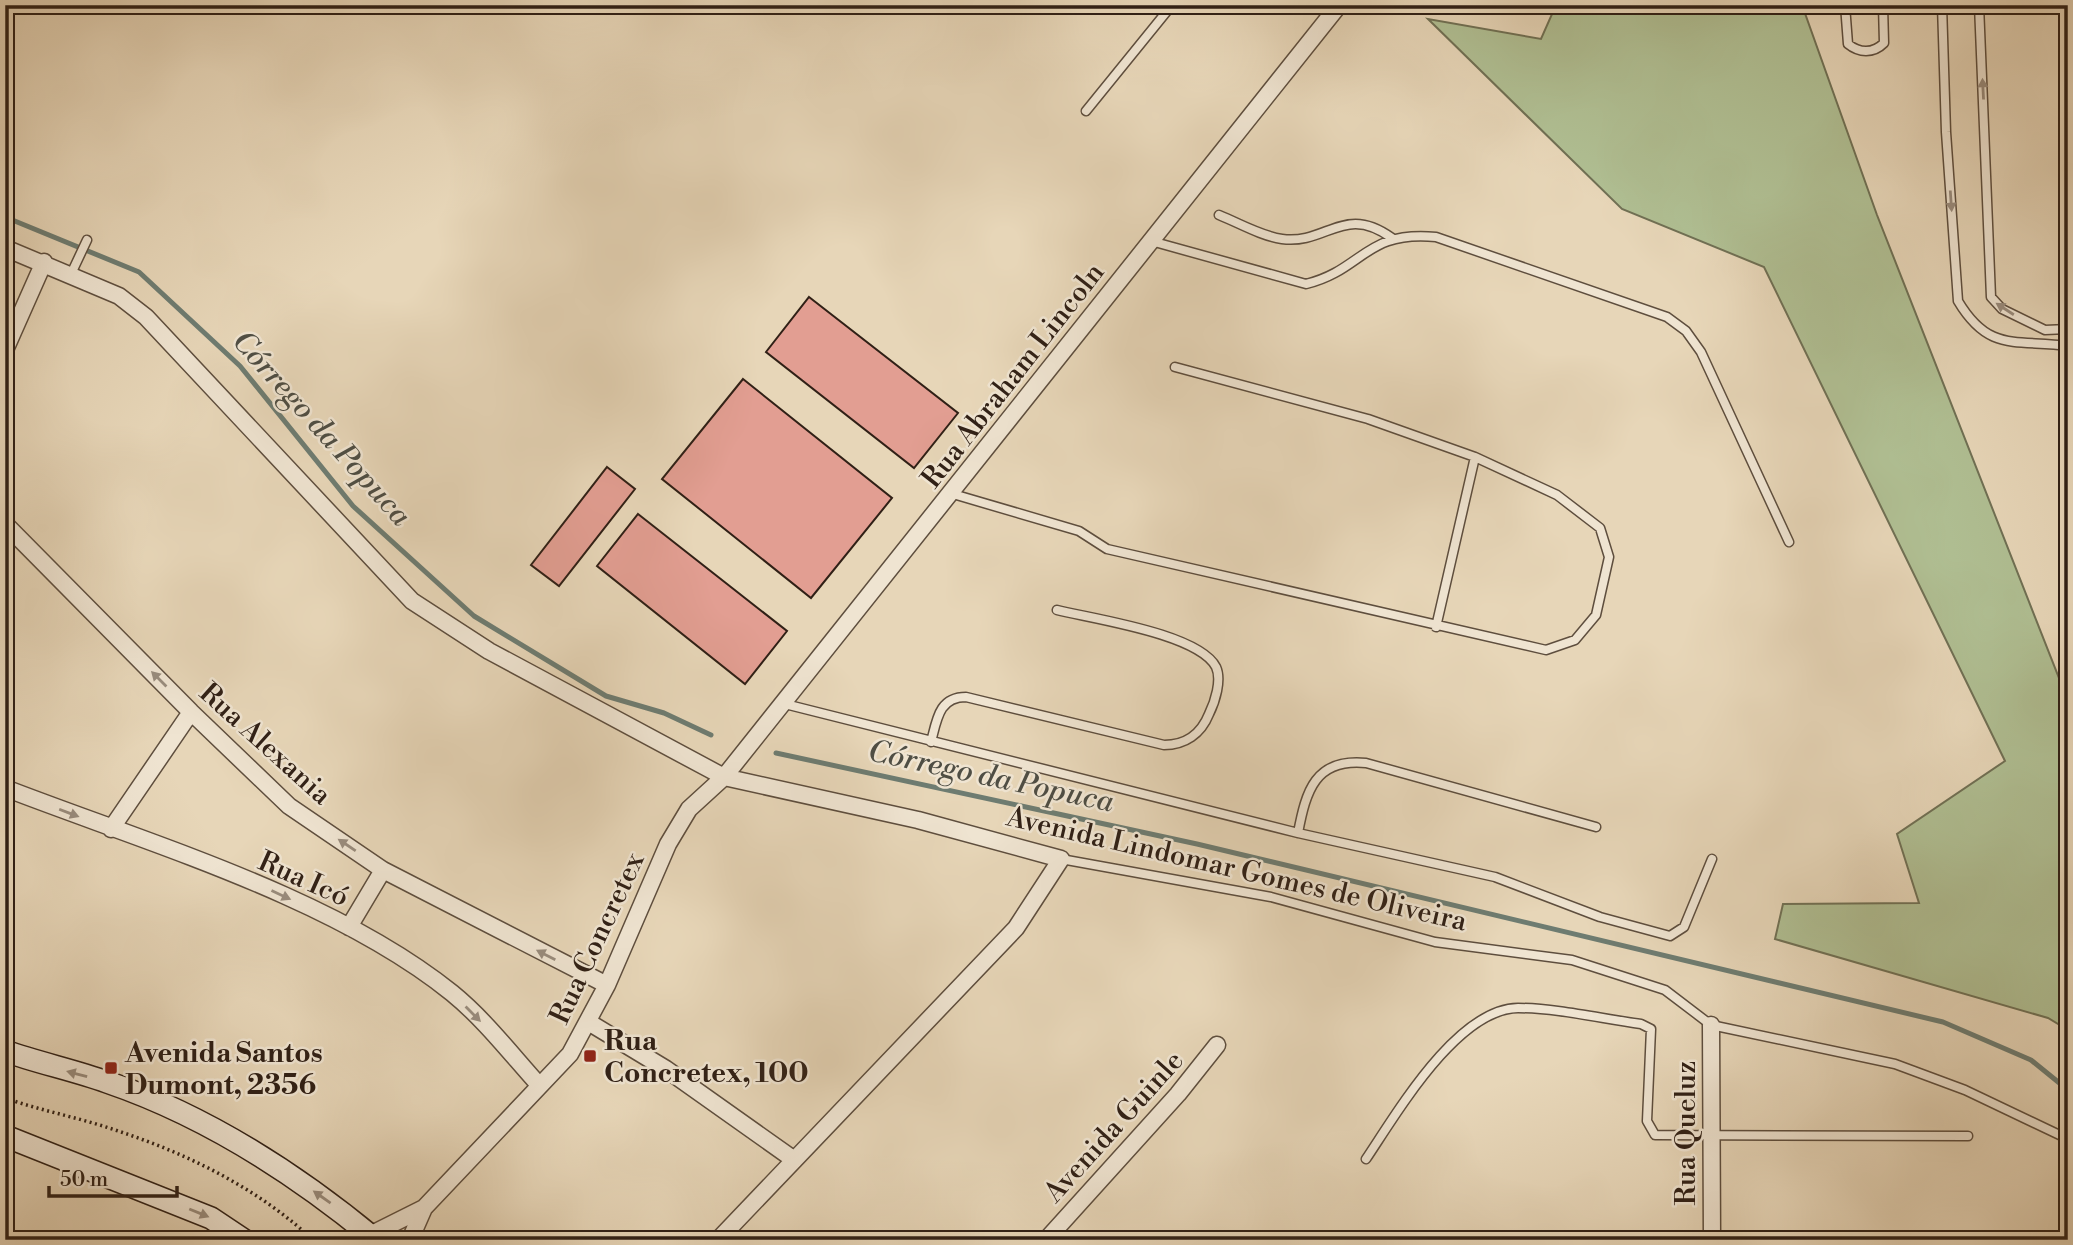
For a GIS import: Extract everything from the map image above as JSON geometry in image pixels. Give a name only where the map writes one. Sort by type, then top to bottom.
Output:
[{"type":"main road","points":[[5,1051],[106,1082],[226,1134],[335,1206],[373,1237]]},
{"type":"main road","points":[[5,1058],[38,1063]]},
{"type":"main road","points":[[5,1136],[211,1218],[244,1240]]},
{"type":"street","name":"Rua Abraham Lincoln","points":[[724,777],[781,703],[953,494],[1339,5]]},
{"type":"street","name":"Avenida Lindomar Gomes de Oliveira","points":[[5,248],[44,262],[119,296],[146,317],[412,601],[489,651],[724,777],[918,820],[1061,859]]},
{"type":"street","points":[[5,349],[44,262]]},
{"type":"street","name":"Rua Alexania","points":[[5,524],[191,712],[289,806],[383,870],[607,985]]},
{"type":"street","points":[[111,829],[191,712]]},
{"type":"street","name":"Rua Concretex","points":[[373,1237],[424,1208],[570,1054],[590,1023],[668,844],[689,809],[724,777]]},
{"type":"street","name":"Rua Icó","points":[[5,788],[254,883],[349,927],[453,993],[539,1085]]},
{"type":"street","points":[[718,1240],[793,1158],[1016,928],[1061,859]]},
{"type":"street","points":[[349,927],[383,870]]},
{"type":"street","points":[[590,1023],[666,1069],[793,1158]]},
{"type":"street","name":"Rua Queluz","points":[[1711,1025],[1712,1240]]},
{"type":"street","name":"Avenida Guinle","points":[[1046,1240],[1178,1094],[1217,1045]]},
{"type":"street","name":"Rua Concretex","points":[[410,1240],[424,1208]]},
{"type":"lane","points":[[1086,111],[1172,5]]},
{"type":"lane","points":[[1845,5],[1848,44],[1855,50],[1871,51],[1884,43],[1883,5]]},
{"type":"lane","points":[[1942,5],[1946,132],[1958,301],[1970,322],[1990,337],[2011,344],[2068,346]]},
{"type":"lane","points":[[1979,5],[1991,297],[2002,309],[2045,330],[2068,329]]},
{"type":"lane","points":[[5,211],[9,202]]},
{"type":"lane","points":[[1219,215],[1282,239],[1298,239],[1349,222],[1377,227],[1392,238]]},
{"type":"lane","points":[[1152,241],[1306,284],[1326,279],[1369,248],[1392,238],[1412,235],[1436,237],[1667,317],[1686,331],[1701,352],[1789,542]]},
{"type":"lane","points":[[71,274],[86,240]]},
{"type":"lane","points":[[953,494],[1079,531],[1107,549],[1436,627],[1546,650],[1575,640],[1596,615],[1609,557],[1600,528],[1557,495],[1475,457],[1368,419],[1175,367]]},
{"type":"lane","points":[[1436,627],[1475,457]]},
{"type":"lane","points":[[931,742],[939,712],[945,702],[955,697],[966,697],[1164,745],[1178,745],[1202,727],[1210,714],[1219,682],[1217,670],[1205,654],[1180,641],[1057,610]]},
{"type":"lane","points":[[781,703],[1298,832],[1495,877],[1600,917],[1670,936],[1684,927],[1712,859]]},
{"type":"lane","points":[[1298,832],[1305,796],[1311,785],[1335,765],[1351,761],[1596,827]]},
{"type":"lane","name":"Avenida Lindomar Gomes de Oliveira","points":[[1061,859],[1271,897],[1435,942],[1572,960],[1665,990],[1711,1025],[1895,1064],[1965,1090],[2068,1139]]},
{"type":"lane","points":[[1366,1159],[1407,1098],[1462,1033],[1485,1017],[1517,1008],[1647,1026],[1651,1029],[1647,1121],[1655,1135],[1968,1136]]},
{"type":"path","points":[[5,1098],[117,1130],[171,1151],[246,1188],[313,1240]]},
{"type":"green space","points":[[1556,5],[1802,5],[1877,215],[2068,701],[2068,1030],[2048,1018],[1775,939],[1783,904],[1919,903],[1897,834],[2005,761],[1764,267],[1622,209],[1428,19],[1541,39]]},
{"type":"building","points":[[809,297],[958,413],[914,468],[766,352]]},
{"type":"building","points":[[743,379],[892,498],[811,598],[662,479]]},
{"type":"building","points":[[607,467],[635,489],[559,586],[531,565]]},
{"type":"building","points":[[638,514],[787,631],[745,684],[597,566]]},
{"type":"waterway","name":"Córrego da Popuca","points":[[5,217],[139,272],[240,366],[353,506],[474,616],[606,696],[664,713],[711,735]]},
{"type":"waterway","points":[[776,753],[1197,844],[1943,1022],[2031,1060],[2068,1090]]},
{"type":"place","name":"Rua Concretex, 100","points":[[590,1056]]},
{"type":"place","name":"Avenida Santos Dumont, 2356","points":[[111,1068]]}]
